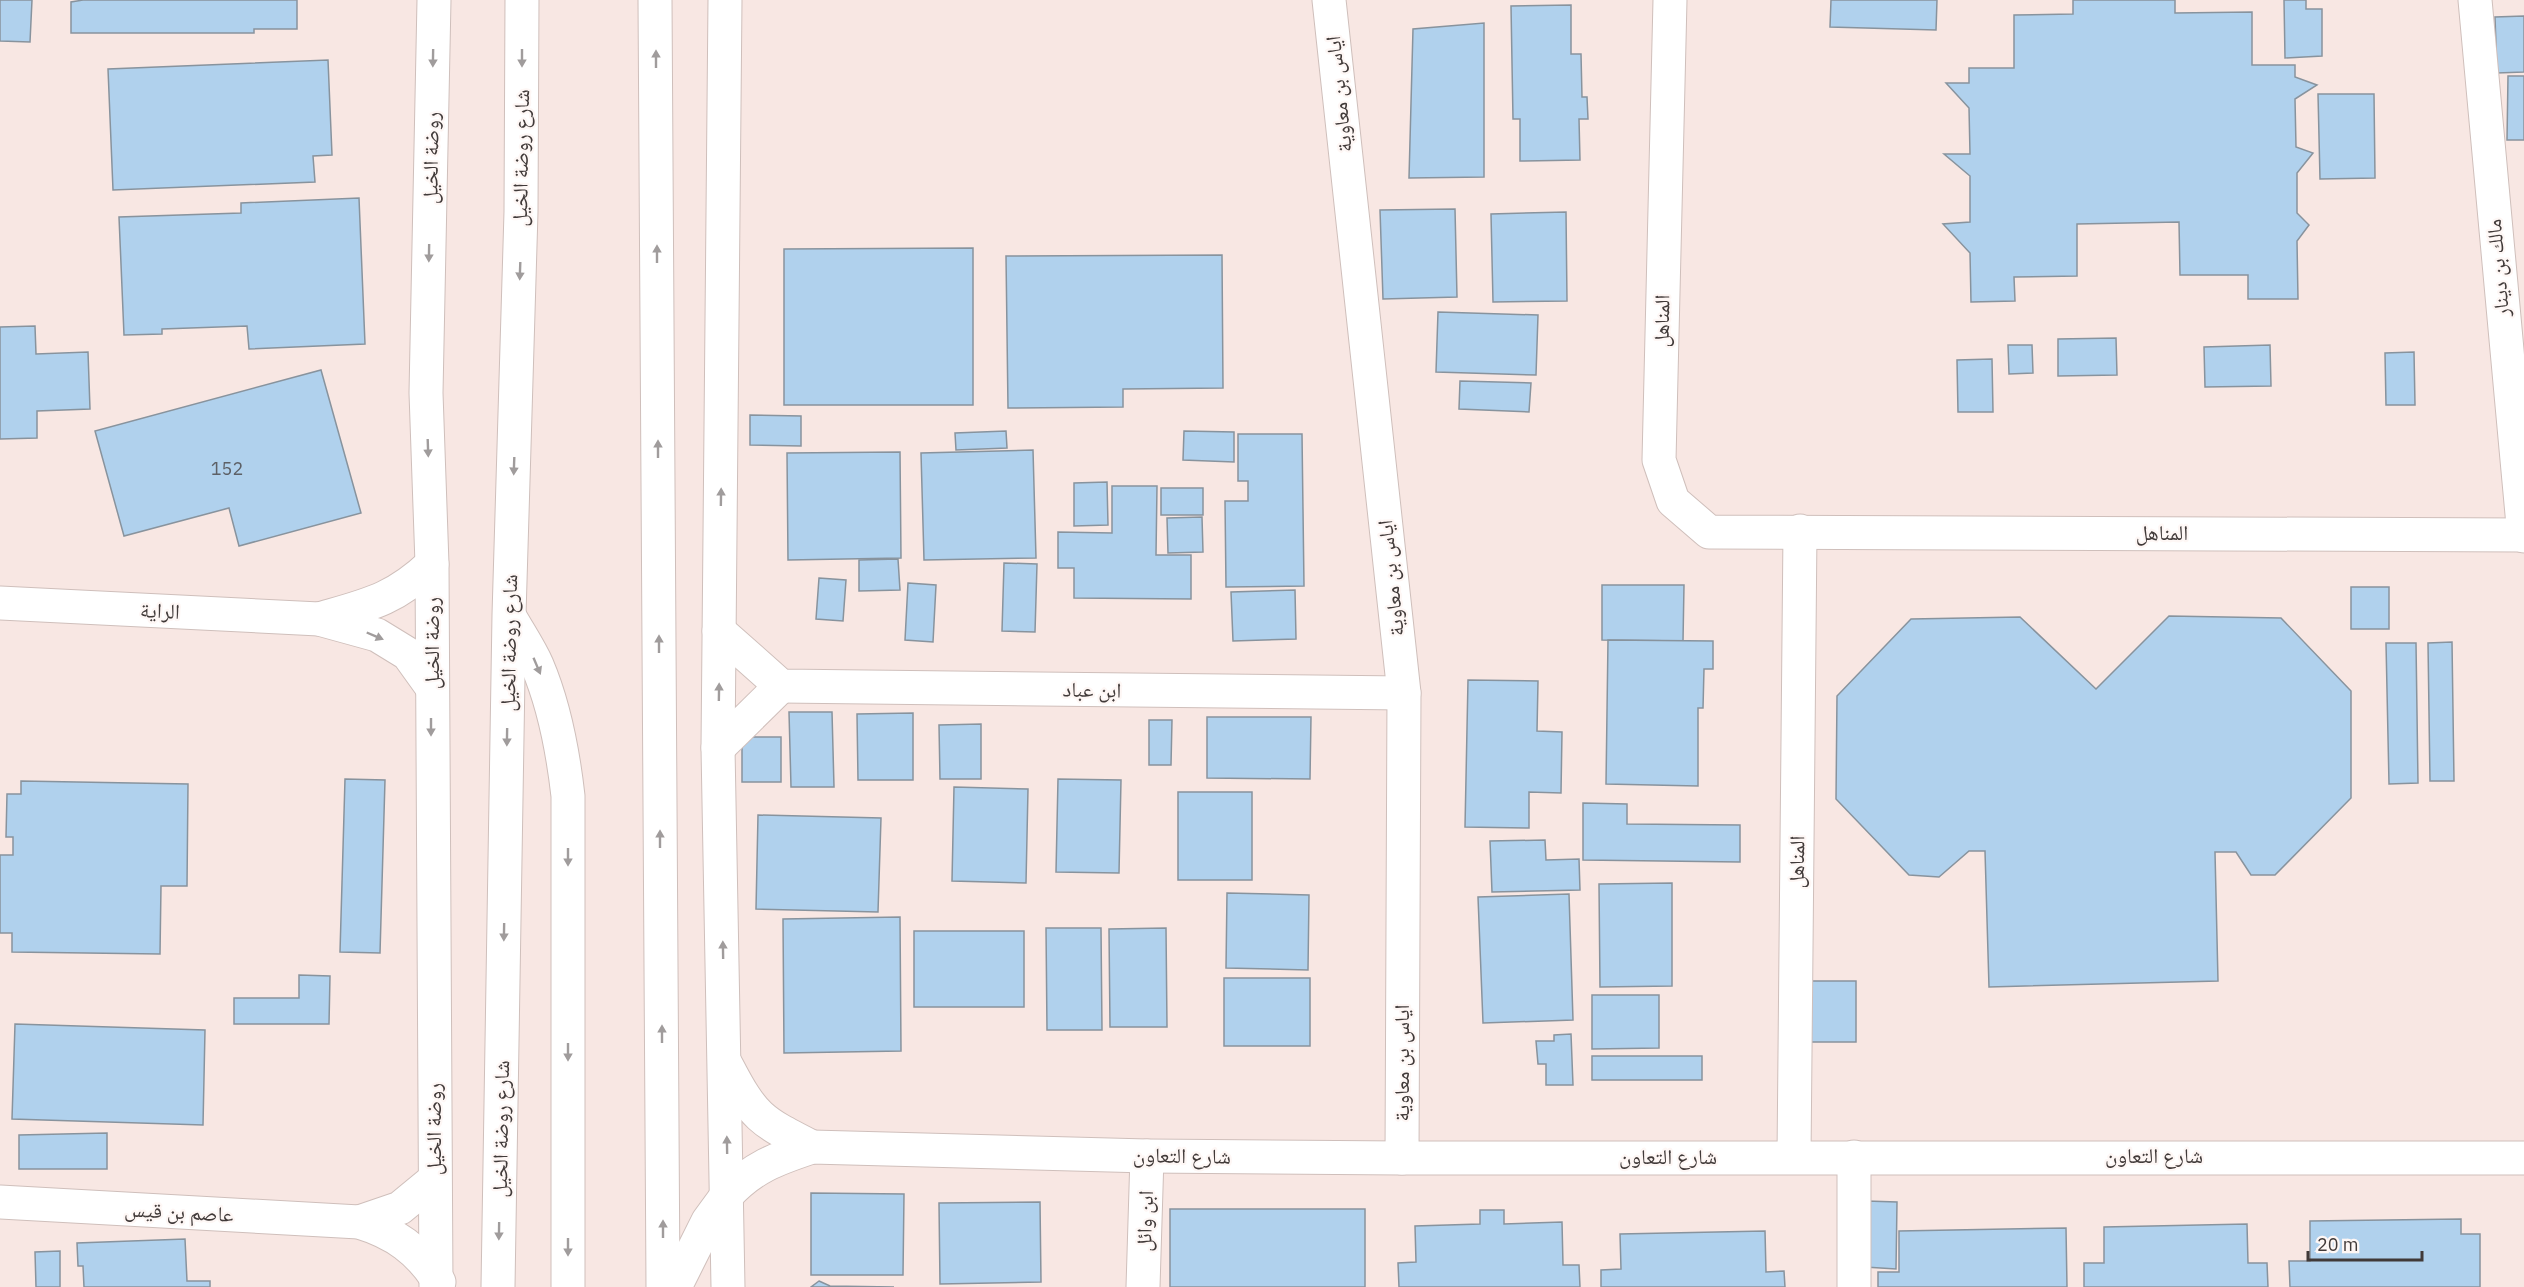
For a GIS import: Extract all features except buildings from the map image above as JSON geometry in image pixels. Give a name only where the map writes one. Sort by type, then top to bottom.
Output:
[{"type":"street","name":"روضة الخيل","points":[[434,0],[426,393],[432,564],[434,1180],[438,1284]]},
{"type":"street","name":"شارع روضة الخيل","points":[[498,1287],[509,615],[521,212],[522,0]]},
{"type":"street","points":[[655,0],[663,1287]]},
{"type":"street","points":[[725,0],[718,748],[726,1063],[728,1287]]},
{"type":"street","name":"اياس بن معاوية","points":[[1329,0],[1404,693],[1402,1158]]},
{"type":"street","name":"المناهل","points":[[1670,0],[1659,460],[1673,501],[1709,532],[2524,535]]},
{"type":"street","name":"مالك بن دينار","points":[[2475,0],[2514,339],[2524,535]]},
{"type":"street","name":"المناهل","points":[[1794,1157],[1800,531]]},
{"type":"street","name":"الراية","points":[[319,619],[385,600],[412,584],[432,564]]},
{"type":"street","name":"الراية","points":[[0,603],[319,619],[377,635],[408,654],[431,686]]},
{"type":"street","points":[[509,615],[537,665],[551,705],[563,752],[568,796],[568,1287]]},
{"type":"street","points":[[718,748],[781,686],[719,631]]},
{"type":"street","name":"ابن عباد","points":[[781,686],[1404,693]]},
{"type":"street","name":"شارع التعاون","points":[[726,1063],[746,1102],[765,1123],[812,1147]]},
{"type":"street","name":"شارع التعاون","points":[[675,1287],[704,1229],[727,1195],[745,1176],[772,1160],[812,1147],[1402,1158],[2524,1158]]},
{"type":"street","name":"ابن وائل","points":[[1143,1287],[1147,1155]]},
{"type":"street","points":[[1854,1157],[1854,1287]]},
{"type":"street","name":"عاصم بن قيس","points":[[359,1222],[400,1208],[434,1180]]},
{"type":"street","name":"عاصم بن قيس","points":[[0,1202],[359,1222],[382,1229],[403,1241],[421,1257],[438,1284]]}]
